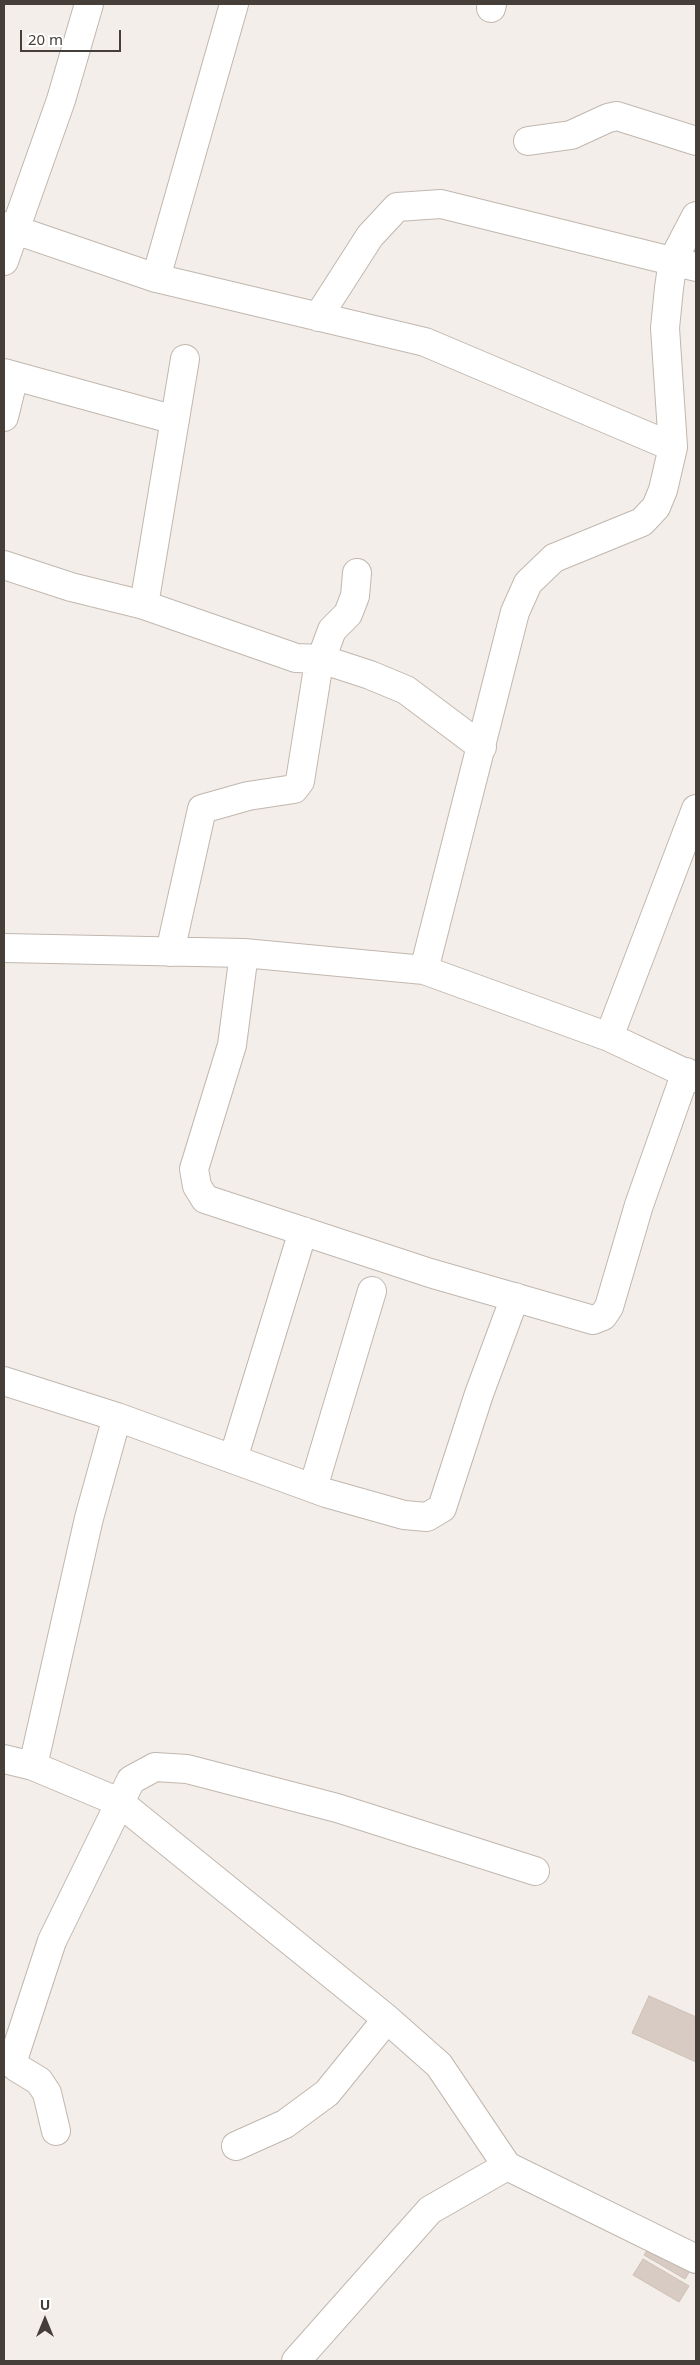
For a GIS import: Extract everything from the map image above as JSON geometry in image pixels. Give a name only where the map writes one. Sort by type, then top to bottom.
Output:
[{"type":"street","points":[[4,261],[10,228],[61,100],[89,4]]},
{"type":"street","points":[[156,278],[234,4]]},
{"type":"street","points":[[528,141],[571,134],[617,116],[696,141]]},
{"type":"street","points":[[318,316],[370,236],[397,207],[441,204],[685,264]]},
{"type":"street","points":[[424,970],[515,612],[528,583],[554,558],[642,522],[656,508],[663,490],[673,447],[665,328],[685,264],[696,216]]},
{"type":"street","points":[[10,228],[156,278],[425,342],[673,447]]},
{"type":"street","points":[[144,606],[185,359]]},
{"type":"street","points":[[4,417],[9,375],[175,420]]},
{"type":"street","points":[[4,565],[144,606],[296,658],[321,660],[406,690],[482,747]]},
{"type":"street","points":[[170,952],[202,809],[248,796],[294,789],[300,781],[312,700],[321,660],[332,630],[348,614],[354,596],[357,573]]},
{"type":"street","points":[[609,1037],[696,809]]},
{"type":"street","points":[[4,948],[244,953],[424,970],[609,1037],[691,1075],[639,1205],[609,1307],[603,1316],[593,1320],[430,1273],[205,1199],[197,1186],[194,1169],[232,1045],[244,953]]},
{"type":"street","points":[[234,1459],[303,1231]]},
{"type":"street","points":[[313,1488],[372,1291]]},
{"type":"street","points":[[4,1381],[117,1417],[313,1488],[404,1515],[427,1517],[442,1508],[479,1394],[515,1297]]},
{"type":"street","points":[[33,1766],[89,1518],[117,1417]]},
{"type":"street","points":[[4,1758],[33,1766],[119,1802],[387,2019],[440,2064],[507,2166],[696,2259]]},
{"type":"street","points":[[56,2131],[47,2094],[39,2081],[16,2067],[14,2057],[52,1941],[131,1780],[155,1767],[187,1770],[337,1808],[535,1871]]},
{"type":"street","points":[[236,2146],[285,2124],[327,2093],[387,2019]]},
{"type":"street","points":[[296,2361],[430,2210],[507,2166]]},
{"type":"building","points":[[649,1996],[696,2017],[696,2062],[632,2033]]},
{"type":"building","points":[[654,2240],[694,2264],[685,2279],[644,2255]]},
{"type":"building","points":[[643,2259],[689,2286],[679,2302],[633,2275]]}]
